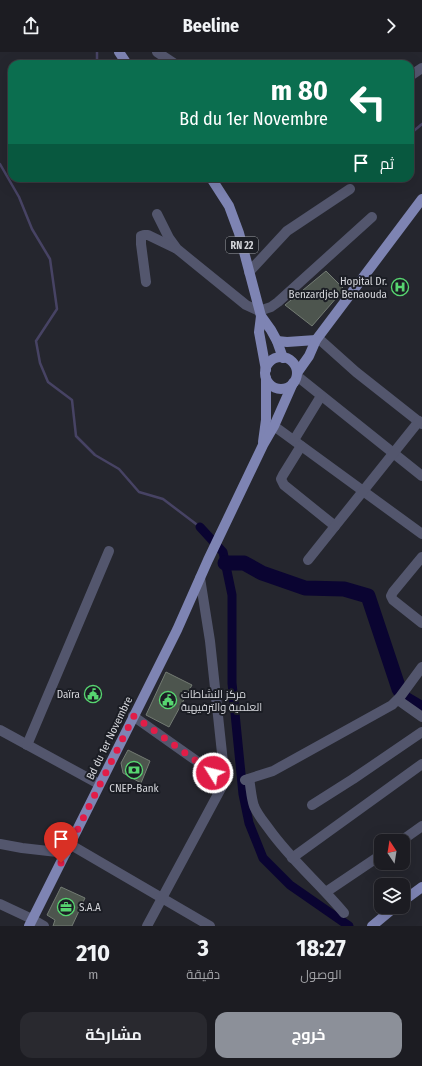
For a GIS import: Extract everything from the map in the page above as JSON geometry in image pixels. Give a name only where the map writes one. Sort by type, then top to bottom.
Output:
[{"type":"main road","name":"RN 22","points":[[214,182],[229,206],[239,233],[260,313],[277,341],[284,358]]},
{"type":"main road","points":[[317,339],[300,345],[284,358],[274,359],[270,363],[266,374],[268,382],[276,388],[285,388],[296,378],[317,339],[422,199]]},
{"type":"main road","name":"RN 22","points":[[260,313],[259,332],[266,374],[266,420],[263,445]]},
{"type":"main road","points":[[277,341],[287,342],[317,339]]},
{"type":"main road","points":[[284,358],[293,364],[296,378]]},
{"type":"main road","name":"RN 22","points":[[263,445],[274,426],[296,378]]},
{"type":"main road","name":"Bd du 1er Novembre","points":[[31,923],[177,630],[208,560],[263,445]]},
{"type":"main road","points":[[410,896],[422,887]]},
{"type":"main road","points":[[372,926],[387,914]]},
{"type":"street","points":[[158,52],[169,60]]},
{"type":"street","points":[[249,272],[287,231],[350,189]]},
{"type":"street","points":[[157,214],[169,238],[177,249]]},
{"type":"street","points":[[146,282],[140,244],[141,236],[144,235],[148,235],[177,249],[246,306],[260,313],[278,302],[372,217]]},
{"type":"street","points":[[308,560],[393,453],[420,422],[356,372],[317,339]]},
{"type":"street","points":[[296,378],[422,476]]},
{"type":"street","points":[[320,396],[281,479],[284,485],[335,526]]},
{"type":"street","points":[[274,426],[422,534]]},
{"type":"street","points":[[27,745],[109,551]]},
{"type":"street","points":[[422,557],[391,596],[393,600],[422,623]]},
{"type":"street","points":[[147,926],[225,781],[210,641],[200,578]]},
{"type":"street","points":[[344,913],[274,837],[255,806],[247,779],[273,771],[401,696],[422,667]]},
{"type":"street","points":[[401,696],[422,716]]},
{"type":"street","points":[[134,716],[225,781]]},
{"type":"street","points":[[0,730],[100,784]]},
{"type":"street","points":[[312,805],[422,732]]},
{"type":"street","points":[[292,858],[422,764]]},
{"type":"street","points":[[410,835],[422,826]]},
{"type":"street","points":[[0,844],[22,848],[68,849],[162,898],[210,926]]},
{"type":"street","points":[[326,892],[374,859]]},
{"type":"street","points":[[0,904],[31,923],[44,926]]},
{"type":"building","points":[[326,271],[344,289],[312,326],[285,305]]},
{"type":"building","name":"مركز النشاطات العلمية والترفيهية","points":[[166,672],[192,685],[169,727],[146,715]]},
{"type":"building","name":"CNEP-Bank","points":[[128,750],[150,761],[141,783],[123,773],[121,763]]},
{"type":"building","name":"S.A.A","points":[[61,887],[85,898],[72,926],[53,926],[55,920],[47,915]]},
{"type":"waterway","points":[[97,52],[97,60]]},
{"type":"waterway","points":[[414,131],[422,124]]},
{"type":"waterway","points":[[0,164],[8,178]]},
{"type":"waterway","points":[[10,182],[19,197],[32,229],[50,259],[57,309],[36,341],[40,363],[48,382],[72,400],[76,436],[95,455],[119,469],[139,492],[163,499],[200,527]]},
{"type":"waterway","points":[[200,527],[223,552],[232,595],[232,683],[243,794],[249,823],[263,858],[290,885],[349,926]]},
{"type":"waterway","points":[[225,563],[244,563],[262,573],[305,588],[344,589],[368,596],[399,689],[405,699],[422,709]]},
{"type":"place","name":"Hopital Dr. Benzardjeb Benaouda","points":[[400,287]]},
{"type":"place","name":"Daïra","points":[[93,694]]},
{"type":"place","name":"مركز النشاطات العلمية والترفيهية","points":[[168,700]]},
{"type":"place","name":"CNEP-Bank","points":[[134,770]]},
{"type":"place","name":"S.A.A","points":[[66,907]]},
{"type":"route","points":[[61,863],[134,716],[213,773]]}]
